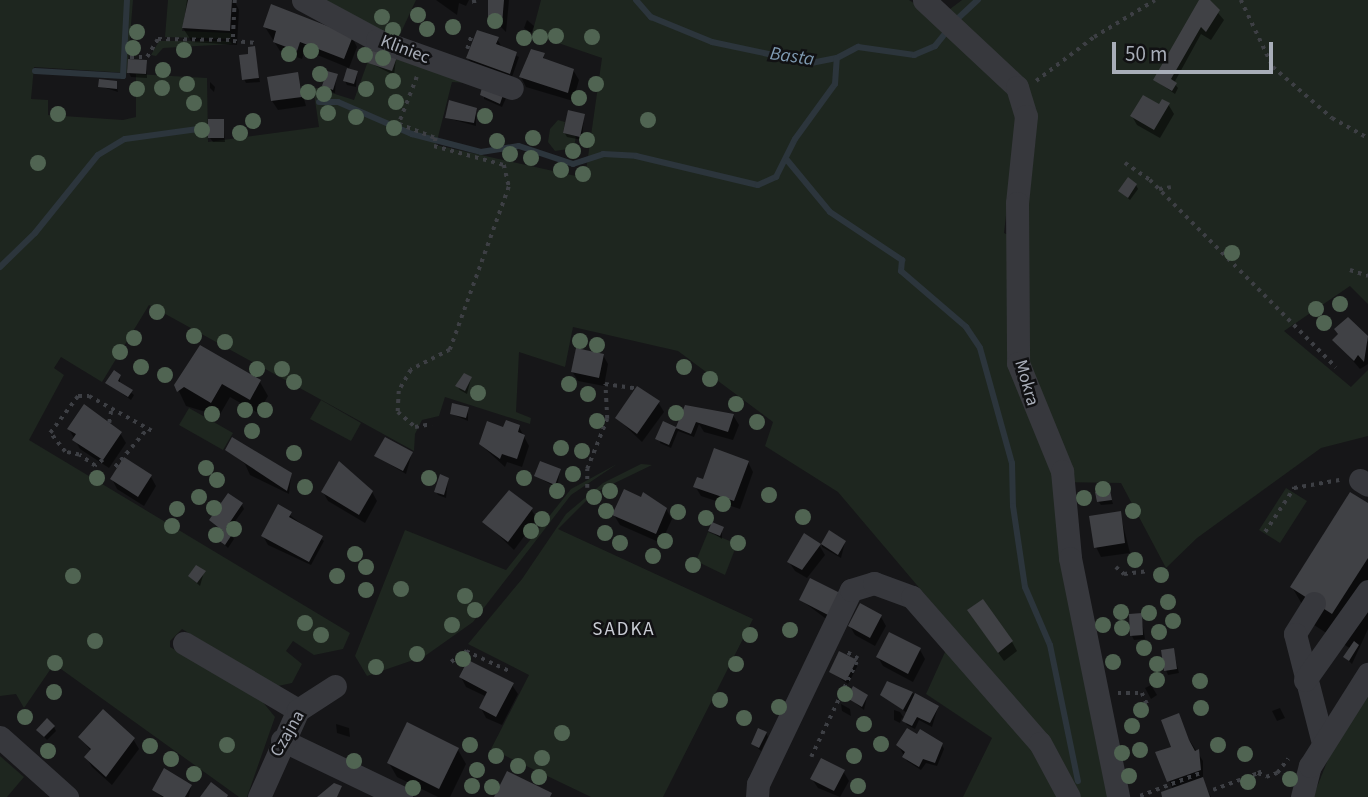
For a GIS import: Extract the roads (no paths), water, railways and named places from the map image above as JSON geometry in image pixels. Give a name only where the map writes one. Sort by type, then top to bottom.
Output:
[{"type":"street","name":"Kliniec","points":[[303,0],[377,40],[513,88]]},
{"type":"street","name":"Mokra","points":[[925,1],[1017,87],[1027,138],[1017,203],[1018,363],[1062,471],[1070,558],[1118,797]]},
{"type":"street","points":[[757,797],[758,783],[851,590],[874,583],[912,597],[1040,743],[1069,797]]},
{"type":"street","points":[[1306,680],[1368,591]]},
{"type":"street","points":[[1314,603],[1294,634],[1323,743]]},
{"type":"street","points":[[184,643],[298,710]]},
{"type":"street","points":[[1302,797],[1323,743],[1368,674]]},
{"type":"street","name":"Czajna","points":[[259,797],[282,740],[298,710],[335,686]]},
{"type":"street","points":[[0,737],[66,797]]},
{"type":"street","points":[[282,740],[401,797]]},
{"type":"waterway","points":[[35,71],[123,76],[127,0]]},
{"type":"waterway","name":"Basta","points":[[636,0],[651,17],[712,42],[811,63],[837,58],[858,47],[914,55],[935,46],[948,30]]},
{"type":"waterway","name":"Basta","points":[[954,22],[978,0]]},
{"type":"waterway","points":[[319,102],[338,102],[412,134],[481,152],[519,146],[573,164],[603,154],[636,156],[758,185],[776,177],[795,139],[835,84],[837,58]]},
{"type":"waterway","points":[[0,267],[35,233],[98,155],[125,139],[205,128]]},
{"type":"waterway","points":[[787,160],[830,212],[902,260],[901,271],[966,327],[980,348],[1012,463],[1013,506],[1025,587],[1050,645],[1078,781]]},
{"type":"district","name":"SADKA","points":[[624,630]]}]
